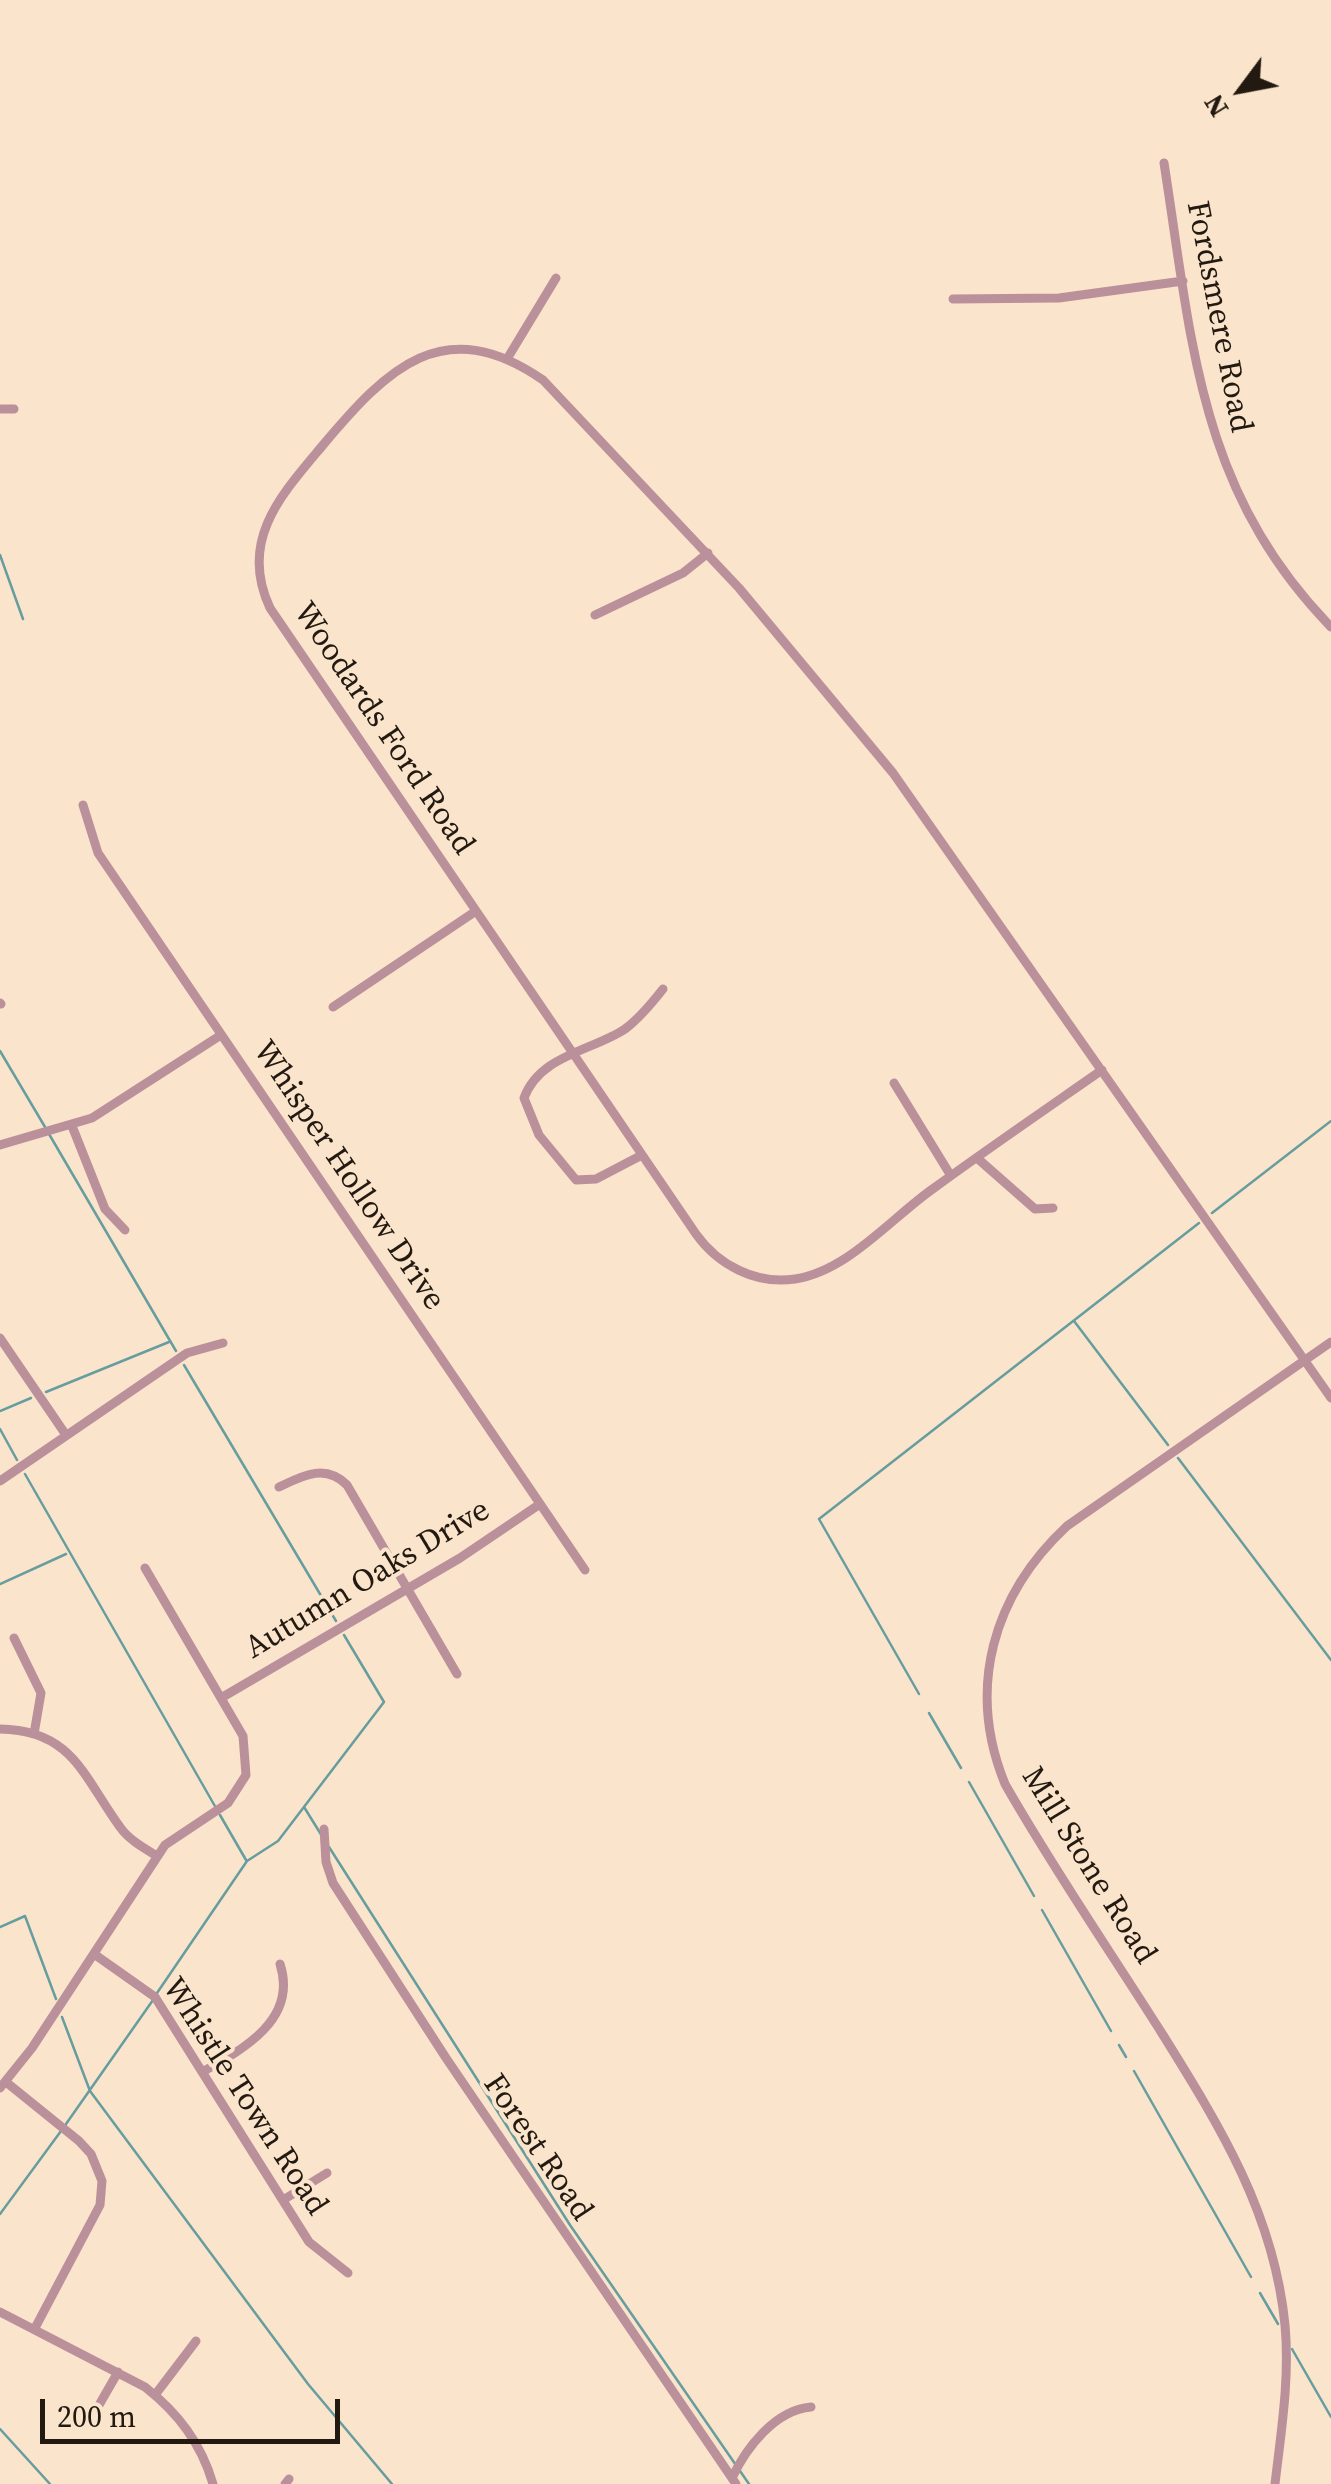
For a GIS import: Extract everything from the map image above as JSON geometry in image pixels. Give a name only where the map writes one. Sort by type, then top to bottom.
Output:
[{"type":"street","name":"Fordsmere Road","points":[[1164,163],[1203,398],[1228,476],[1279,568],[1331,627]]},
{"type":"street","points":[[507,359],[556,278]]},
{"type":"street","points":[[953,299],[1060,298],[1183,281]]},
{"type":"street","name":"Woodards Ford Road","points":[[1102,1070],[951,1176],[832,1267],[796,1279],[774,1280],[728,1265],[707,1248],[270,608],[261,583],[258,551],[262,530],[280,497],[382,378],[417,358],[450,351],[507,359],[543,380],[708,553],[893,773],[1102,1070],[1331,1398]]},
{"type":"street","points":[[0,409],[14,409]]},
{"type":"street","points":[[595,615],[683,573],[708,553]]},
{"type":"street","name":"Whisper Hollow Drive","points":[[83,805],[98,853],[586,1570]]},
{"type":"street","points":[[333,1007],[476,911]]},
{"type":"street","points":[[642,1154],[596,1179],[576,1180],[557,1161],[528,1116],[524,1098],[530,1083],[572,1053],[624,1030],[663,988]]},
{"type":"street","points":[[0,1145],[72,1126],[124,1100],[221,1034]]},
{"type":"street","points":[[894,1083],[951,1176]]},
{"type":"street","points":[[72,1126],[105,1208],[125,1230]]},
{"type":"street","points":[[976,1158],[1034,1209],[1052,1208]]},
{"type":"street","points":[[0,1338],[66,1435]]},
{"type":"street","name":"Mill Stone Road","points":[[1275,2484],[1285,2398],[1285,2326],[1272,2254],[1256,2199],[1218,2123],[1005,1784],[991,1743],[986,1692],[999,1621],[1011,1592],[1043,1548],[1067,1526],[1331,1342]]},
{"type":"street","points":[[0,1482],[193,1350],[223,1343]]},
{"type":"street","points":[[278,1487],[314,1472],[340,1479],[456,1674]]},
{"type":"street","name":"Autumn Oaks Drive","points":[[221,1698],[540,1504]]},
{"type":"street","points":[[36,2328],[100,2204],[102,2181],[91,2154],[79,2141],[3,2085],[157,1856],[173,1837],[228,1803],[242,1784],[248,1751],[146,1568]]},
{"type":"street","points":[[14,1638],[41,1693],[34,1734]]},
{"type":"street","points":[[0,1729],[34,1734],[73,1756],[121,1829],[157,1856]]},
{"type":"street","name":"Forest Road","points":[[324,1829],[326,1862],[333,1882],[446,2058],[734,2481]]},
{"type":"street","name":"Whistle Town Road","points":[[94,1954],[155,1996],[319,2254],[348,2273]]},
{"type":"street","points":[[202,2072],[250,2042],[277,2014],[285,1998],[280,1964]]},
{"type":"street","points":[[283,2200],[328,2172]]},
{"type":"street","points":[[0,2312],[155,2395],[188,2432],[213,2484]]},
{"type":"street","points":[[155,2395],[196,2341]]},
{"type":"street","points":[[91,2419],[118,2372]]},
{"type":"street","points":[[734,2481],[746,2447],[800,2408],[811,2407]]},
{"type":"waterway","points":[[0,555],[23,619]]},
{"type":"waterway","points":[[0,1051],[45,1127]]},
{"type":"waterway","points":[[1212,1213],[1331,1121]]},
{"type":"waterway","points":[[49,1134],[176,1351]]},
{"type":"waterway","points":[[919,1694],[819,1519],[1199,1223]]},
{"type":"waterway","points":[[1074,1321],[1168,1445]]},
{"type":"waterway","points":[[46,1392],[169,1342]]},
{"type":"waterway","points":[[184,1365],[336,1621]]},
{"type":"waterway","points":[[0,1411],[31,1398]]},
{"type":"waterway","points":[[0,1429],[17,1460]]},
{"type":"waterway","points":[[1178,1458],[1331,1660]]},
{"type":"waterway","points":[[25,1474],[216,1808]]},
{"type":"waterway","points":[[0,1584],[66,1554]]},
{"type":"waterway","points":[[157,1993],[247,1861],[278,1841],[384,1702],[344,1635]]},
{"type":"waterway","points":[[929,1713],[961,1768]]},
{"type":"waterway","points":[[969,1782],[1034,1896]]},
{"type":"waterway","points":[[304,1807],[322,1836]]},
{"type":"waterway","points":[[220,1815],[246,1860]]},
{"type":"waterway","points":[[329,1847],[570,2225],[749,2484]]},
{"type":"waterway","points":[[1042,1910],[1111,2031]]},
{"type":"waterway","points":[[0,1927],[25,1916],[56,1999]]},
{"type":"waterway","points":[[66,2124],[153,2000]]},
{"type":"waterway","points":[[62,2017],[90,2091],[308,2384],[392,2484]]},
{"type":"waterway","points":[[1119,2045],[1126,2057]]},
{"type":"waterway","points":[[1134,2071],[1251,2277]]},
{"type":"waterway","points":[[0,2214],[61,2131]]},
{"type":"waterway","points":[[1260,2293],[1278,2324]]},
{"type":"waterway","points":[[1292,2349],[1331,2417]]},
{"type":"waterway","points":[[0,2429],[50,2484]]}]
